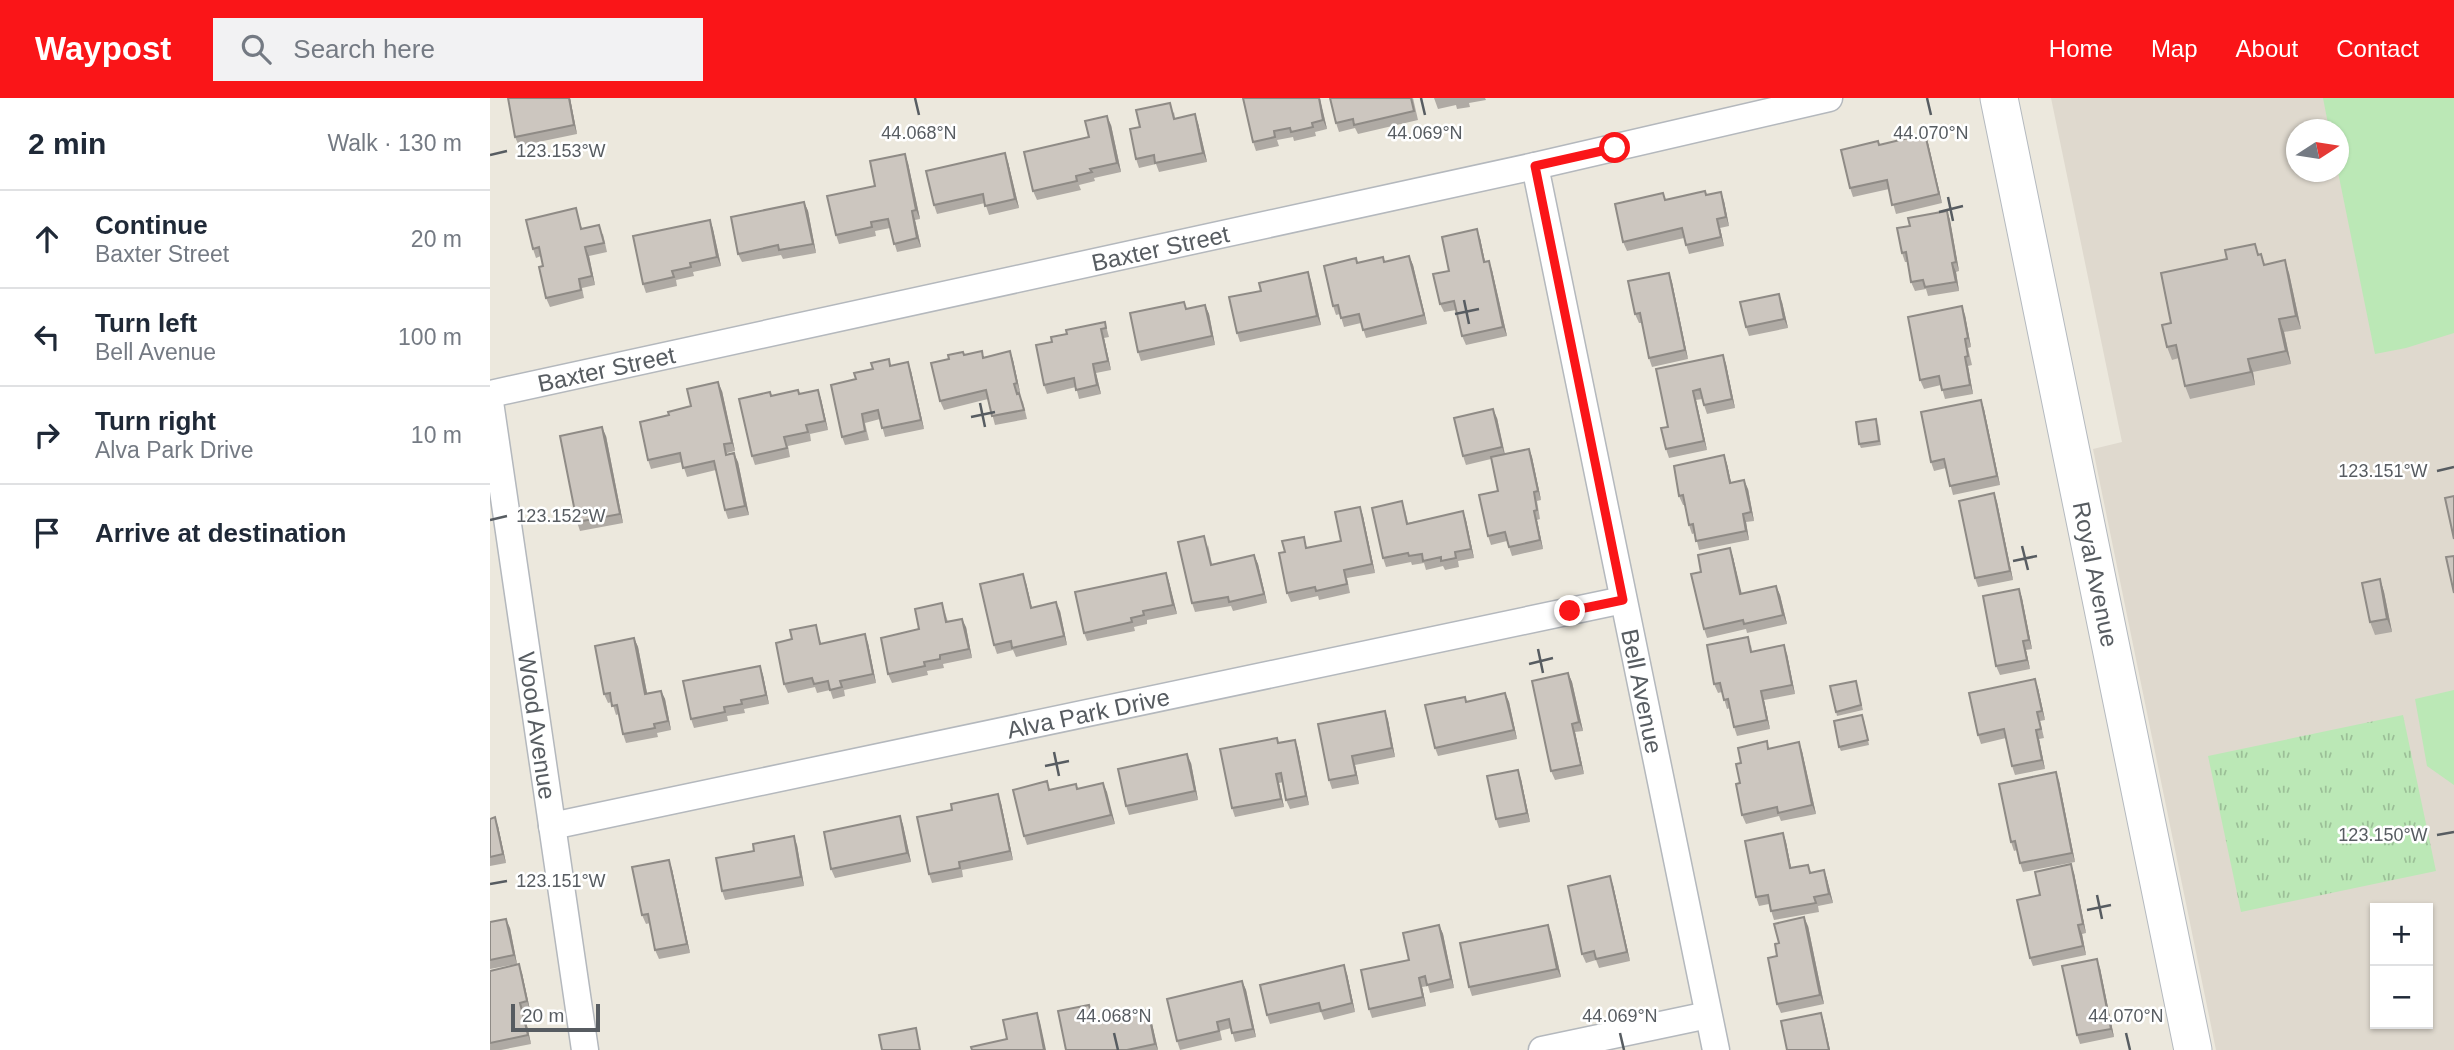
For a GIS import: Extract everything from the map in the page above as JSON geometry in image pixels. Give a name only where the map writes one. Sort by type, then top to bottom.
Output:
[{"type":"street","name":"Baxter Street","points":[[490,394],[1535,166],[1829,98]]},
{"type":"street","name":"Royal Avenue","points":[[1999,98],[2193,1050]]},
{"type":"street","name":"Bell Avenue","points":[[1535,166],[1716,1050]]},
{"type":"street","name":"Wood Avenue","points":[[490,402],[585,1050]]},
{"type":"street","name":"Alva Park Drive","points":[[552,825],[1623,600]]},
{"type":"street","points":[[1542,1050],[1708,1015]]},
{"type":"shaded area","points":[[2051,98],[2454,98],[2454,1050],[2216,1050],[2093,449],[2122,442]]},
{"type":"green space","points":[[2323,98],[2454,98],[2454,333],[2406,348],[2375,354],[2340,182],[2349,182],[2349,119],[2327,119]]},
{"type":"green space","points":[[2454,690],[2454,785],[2427,766],[2415,699]]},
{"type":"green space","points":[[2403,715],[2436,871],[2241,912],[2208,756]]},
{"type":"building","points":[[508,98],[569,98],[574,125],[515,137]]},
{"type":"building","points":[[1243,98],[1319,98],[1323,120],[1312,123],[1313,127],[1291,132],[1290,128],[1274,131],[1275,137],[1253,142]]},
{"type":"building","points":[[1330,98],[1411,98],[1414,111],[1354,125],[1353,119],[1336,123]]},
{"type":"building","points":[[1170,103],[1174,119],[1195,114],[1203,153],[1155,163],[1154,155],[1136,159],[1130,129],[1140,127],[1136,110]]},
{"type":"building","points":[[1107,116],[1117,163],[1090,169],[1092,172],[1076,176],[1077,181],[1033,191],[1024,152],[1089,137],[1085,121]]},
{"type":"building","points":[[1925,134],[1939,194],[1892,205],[1887,180],[1850,188],[1841,150],[1878,141],[1879,145]]},
{"type":"building","points":[[1005,153],[1015,199],[985,206],[983,194],[934,205],[926,171]]},
{"type":"building","points":[[905,154],[916,210],[912,211],[917,238],[894,244],[888,219],[871,222],[872,227],[836,235],[827,196],[875,186],[870,161]]},
{"type":"building","points":[[1705,191],[1706,195],[1721,192],[1726,217],[1717,219],[1721,237],[1686,245],[1682,228],[1623,242],[1615,204],[1663,193],[1665,200]]},
{"type":"building","points":[[804,202],[813,244],[779,250],[778,245],[738,254],[731,217]]},
{"type":"building","points":[[576,208],[581,229],[599,225],[604,243],[585,247],[592,276],[579,279],[581,290],[546,298],[539,267],[543,266],[539,247],[533,249],[526,220]]},
{"type":"building","points":[[1947,211],[1956,262],[1952,263],[1956,282],[1925,287],[1923,280],[1911,282],[1906,252],[1902,253],[1897,228],[1910,226],[1908,218]]},
{"type":"building","points":[[710,220],[717,257],[690,263],[691,267],[672,271],[674,277],[643,284],[633,236]]},
{"type":"building","points":[[1477,229],[1484,262],[1489,261],[1503,327],[1462,336],[1454,301],[1440,304],[1433,274],[1449,271],[1442,237]]},
{"type":"building","points":[[2255,244],[2264,265],[2285,260],[2296,316],[2279,319],[2286,351],[2248,359],[2251,372],[2185,386],[2176,345],[2167,347],[2162,325],[2171,323],[2161,273],[2227,259],[2225,250]]},
{"type":"building","points":[[1409,256],[1424,315],[1363,330],[1359,314],[1341,318],[1338,305],[1333,306],[1324,266],[1356,258],[1357,263],[1383,257],[1384,262]]},
{"type":"building","points":[[1308,272],[1317,316],[1237,333],[1229,297],[1261,291],[1259,283]]},
{"type":"building","points":[[1669,273],[1685,350],[1649,358],[1640,313],[1635,314],[1628,281]]},
{"type":"building","points":[[1779,294],[1784,319],[1746,327],[1740,302]]},
{"type":"building","points":[[1184,302],[1186,309],[1205,305],[1212,336],[1138,352],[1130,313]]},
{"type":"building","points":[[1962,306],[1968,338],[1965,339],[1968,356],[1965,357],[1970,385],[1942,390],[1939,376],[1920,380],[1908,317]]},
{"type":"building","points":[[1105,322],[1106,328],[1101,329],[1108,361],[1093,364],[1097,385],[1076,390],[1074,378],[1044,385],[1036,345],[1052,342],[1051,337],[1067,334],[1066,330]]},
{"type":"building","points":[[982,351],[983,358],[1010,351],[1017,383],[1014,384],[1024,410],[992,416],[986,390],[940,401],[931,363],[949,359],[948,355]]},
{"type":"building","points":[[1723,355],[1732,399],[1704,405],[1700,389],[1693,391],[1704,441],[1666,449],[1661,428],[1668,427],[1656,369]]},
{"type":"building","points":[[889,359],[890,366],[908,362],[921,420],[882,428],[878,410],[862,414],[865,431],[842,437],[831,385],[856,379],[854,373],[873,369],[871,363]]},
{"type":"building","points":[[718,382],[732,443],[724,444],[726,455],[734,453],[745,506],[725,510],[714,461],[683,468],[680,453],[648,460],[640,422],[691,406],[687,389]]},
{"type":"building","points":[[798,390],[799,394],[818,390],[825,421],[806,425],[808,432],[784,437],[787,448],[752,456],[739,399],[770,392],[771,396]]},
{"type":"building","points":[[1981,400],[1997,476],[1950,486],[1944,459],[1931,462],[1921,412]]},
{"type":"building","points":[[1493,409],[1502,447],[1463,456],[1454,418]]},
{"type":"building","points":[[1876,419],[1879,441],[1859,444],[1856,422]]},
{"type":"building","points":[[602,427],[620,514],[577,522],[560,436]]},
{"type":"building","points":[[1529,449],[1538,491],[1534,492],[1537,510],[1534,511],[1540,540],[1509,547],[1505,532],[1488,536],[1479,495],[1498,491],[1491,457]]},
{"type":"building","points":[[1724,455],[1730,483],[1744,480],[1751,512],[1743,514],[1746,531],[1696,541],[1693,524],[1689,525],[1683,495],[1679,496],[1674,466]]},
{"type":"building","points":[[1994,493],[2010,571],[1975,578],[1959,501]]},
{"type":"building","points":[[2454,496],[2454,539],[2445,498]]},
{"type":"building","points":[[1402,501],[1407,524],[1463,511],[1471,549],[1455,552],[1456,558],[1441,561],[1441,557],[1423,561],[1422,554],[1409,556],[1408,553],[1383,558],[1372,508]]},
{"type":"building","points":[[1360,507],[1372,564],[1344,570],[1347,584],[1316,591],[1315,587],[1287,593],[1279,553],[1285,552],[1282,541],[1304,537],[1306,548],[1341,541],[1335,512]]},
{"type":"building","points":[[1204,536],[1211,565],[1254,555],[1264,594],[1229,602],[1228,597],[1192,603],[1178,542]]},
{"type":"building","points":[[1730,548],[1740,594],[1776,586],[1783,615],[1704,629],[1691,574],[1701,572],[1698,555]]},
{"type":"building","points":[[2454,556],[2454,593],[2446,557]]},
{"type":"building","points":[[1166,573],[1173,605],[1143,611],[1144,615],[1131,618],[1132,622],[1084,633],[1075,592]]},
{"type":"building","points":[[1023,574],[1031,608],[1056,602],[1064,636],[1012,648],[1011,641],[994,645],[980,584]]},
{"type":"building","points":[[2380,579],[2387,619],[2370,622],[2362,583]]},
{"type":"building","points":[[2019,589],[2029,640],[2023,641],[2027,660],[1996,666],[1983,596]]},
{"type":"building","points":[[942,603],[946,622],[962,619],[969,649],[940,655],[940,659],[924,662],[925,666],[888,674],[881,638],[919,629],[915,609]]},
{"type":"building","points":[[816,625],[820,644],[865,634],[873,674],[840,681],[842,687],[830,690],[828,681],[814,684],[812,678],[784,684],[776,643],[792,639],[790,630]]},
{"type":"building","points":[[1748,637],[1751,652],[1784,645],[1792,685],[1761,691],[1767,720],[1734,727],[1728,699],[1724,700],[1720,683],[1714,684],[1707,645]]},
{"type":"building","points":[[634,638],[645,694],[661,691],[668,721],[654,724],[655,728],[623,734],[617,705],[612,706],[610,693],[604,694],[595,646]]},
{"type":"building","points":[[760,666],[766,695],[724,707],[725,712],[691,719],[683,681]]},
{"type":"building","points":[[1568,673],[1579,722],[1572,724],[1581,765],[1551,771],[1532,681]]},
{"type":"building","points":[[2035,679],[2042,711],[2037,712],[2041,729],[2036,730],[2042,760],[2012,766],[2004,729],[1978,735],[1969,693]]},
{"type":"building","points":[[1856,681],[1861,705],[1836,712],[1830,686]]},
{"type":"building","points":[[1505,693],[1514,730],[1435,748],[1425,705],[1465,697],[1466,702]]},
{"type":"building","points":[[1385,711],[1392,748],[1352,756],[1356,775],[1329,780],[1318,724]]},
{"type":"building","points":[[1862,715],[1868,740],[1839,747],[1834,721]]},
{"type":"building","points":[[1277,738],[1278,743],[1295,740],[1306,796],[1286,800],[1281,773],[1276,774],[1281,799],[1232,808],[1220,749]]},
{"type":"building","points":[[1767,741],[1768,749],[1799,742],[1812,805],[1778,813],[1777,807],[1742,815],[1736,784],[1740,783],[1736,764],[1741,763],[1738,748]]},
{"type":"building","points":[[1187,754],[1195,791],[1126,806],[1118,769]]},
{"type":"building","points":[[1518,770],[1527,813],[1496,819],[1487,776]]},
{"type":"building","points":[[2056,772],[2072,853],[2020,863],[2015,841],[2011,842],[1999,784]]},
{"type":"building","points":[[1047,781],[1049,790],[1076,784],[1077,789],[1103,783],[1111,815],[1024,836],[1013,790]]},
{"type":"building","points":[[998,794],[1010,851],[959,862],[960,868],[929,874],[917,817],[952,810],[951,804]]},
{"type":"building","points":[[900,816],[907,853],[831,869],[824,832]]},
{"type":"building","points":[[495,817],[503,854],[490,857],[490,819]]},
{"type":"building","points":[[1783,833],[1790,868],[1808,865],[1810,873],[1824,870],[1829,894],[1814,897],[1816,903],[1771,911],[1768,895],[1756,897],[1745,841]]},
{"type":"building","points":[[794,836],[801,877],[722,891],[716,858],[754,851],[753,844]]},
{"type":"building","points":[[669,860],[687,944],[655,950],[648,914],[642,915],[632,867]]},
{"type":"building","points":[[2071,864],[2083,924],[2078,925],[2083,946],[2030,958],[2017,900],[2040,895],[2035,872]]},
{"type":"building","points":[[1610,876],[1627,952],[1596,959],[1594,951],[1582,954],[1568,886]]},
{"type":"building","points":[[1804,917],[1820,995],[1777,1004],[1768,958],[1777,956],[1775,944],[1779,943],[1774,924]]},
{"type":"building","points":[[506,919],[514,955],[490,960],[490,922]]},
{"type":"building","points":[[1439,925],[1451,979],[1427,985],[1425,976],[1419,978],[1423,997],[1369,1009],[1361,970],[1409,960],[1403,933]]},
{"type":"building","points":[[1548,925],[1557,969],[1469,987],[1460,943]]},
{"type":"building","points":[[2097,959],[2111,1029],[2077,1035],[2062,966]]},
{"type":"building","points":[[519,964],[527,1001],[520,1003],[528,1035],[490,1043],[490,971]]},
{"type":"building","points":[[1344,965],[1352,1003],[1321,1011],[1319,1003],[1267,1015],[1260,985]]},
{"type":"building","points":[[1242,981],[1253,1029],[1232,1033],[1229,1019],[1217,1022],[1219,1031],[1177,1041],[1167,999]]},
{"type":"building","points":[[1089,1005],[1093,1022],[1148,1010],[1155,1044],[1127,1050],[1066,1050],[1058,1011]]},
{"type":"building","points":[[1037,1013],[1044,1050],[972,1050],[971,1047],[1007,1039],[1003,1020]]},
{"type":"building","points":[[1821,1013],[1829,1050],[1787,1050],[1781,1021]]},
{"type":"building","points":[[916,1028],[920,1050],[882,1050],[879,1035]]},
{"type":"route","points":[[1570,611],[1623,600],[1535,166],[1615,148]]}]
